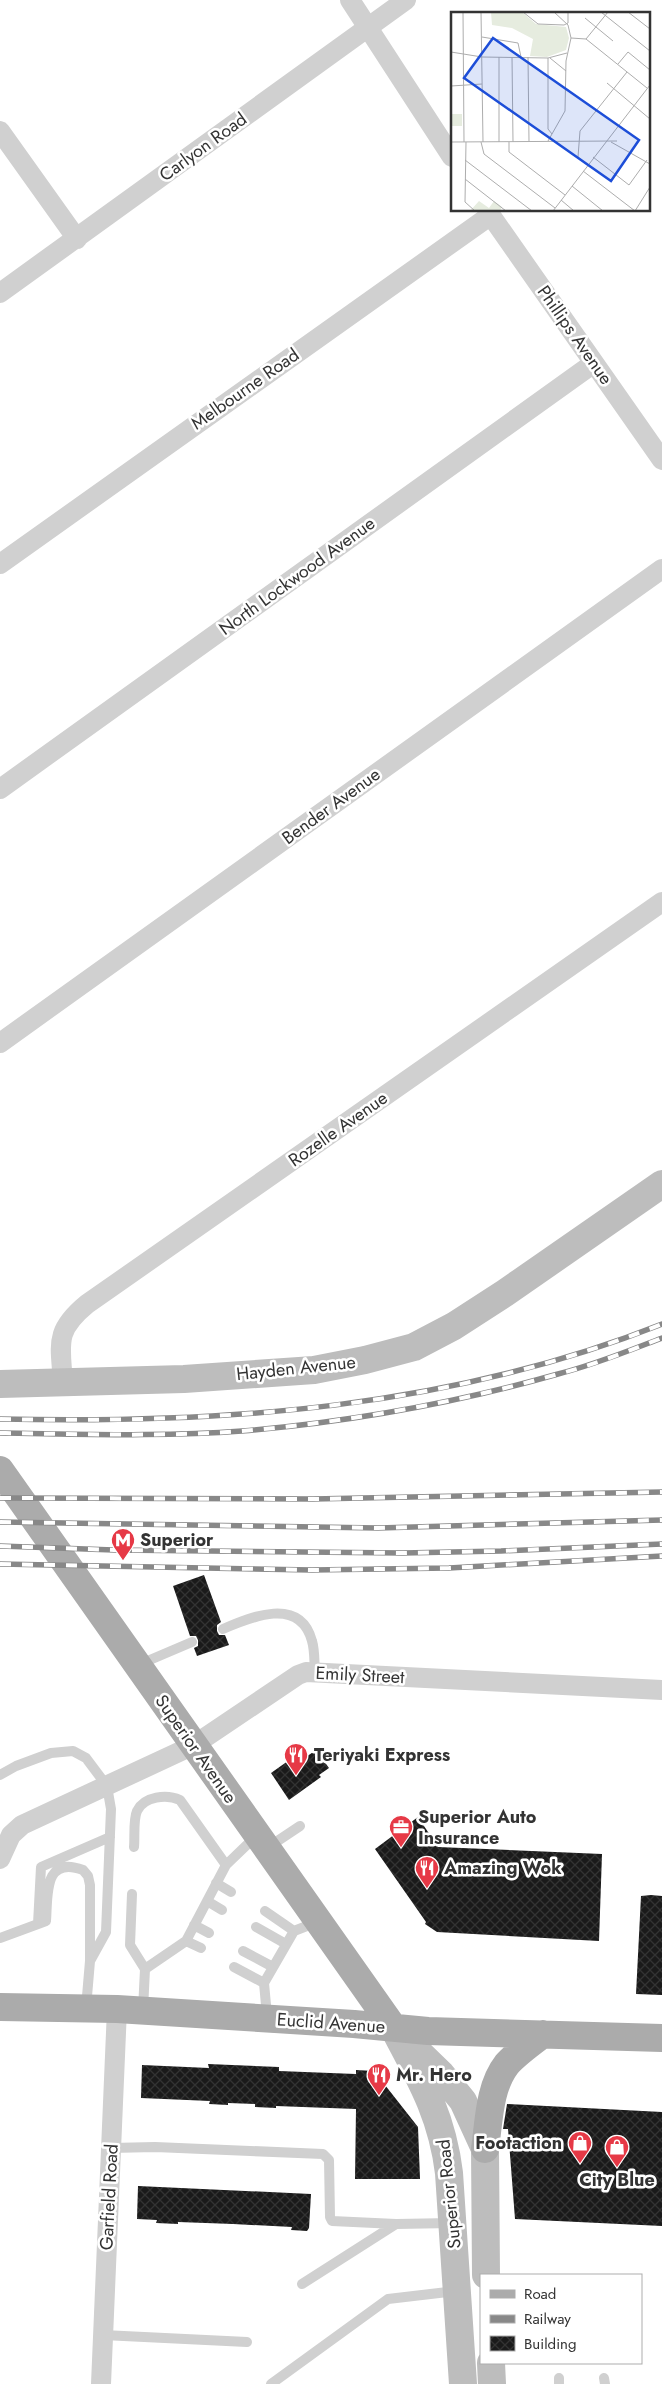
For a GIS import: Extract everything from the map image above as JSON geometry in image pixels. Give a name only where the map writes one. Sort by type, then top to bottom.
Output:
[{"type":"main road","name":"Superior Avenue","points":[[0,1470],[262,1842],[306,1926],[393,2027]]},
{"type":"main road","name":"Euclid Avenue","points":[[0,2007],[130,2010],[393,2027],[428,2031],[662,2038]]},
{"type":"main road","points":[[485,2149],[492,2096],[503,2070],[509,2062],[543,2034]]},
{"type":"street","points":[[350,0],[366,28],[451,156]]},
{"type":"street","name":"Carlyon Road","points":[[0,293],[406,0]]},
{"type":"street","points":[[0,131],[77,239]]},
{"type":"street","name":"Phillips Avenue","points":[[489,212],[662,458]]},
{"type":"street","name":"Melbourne Road","points":[[0,564],[489,212]]},
{"type":"street","name":"North Lockwood Avenue","points":[[0,789],[594,363]]},
{"type":"street","name":"Bender Avenue","points":[[0,1043],[662,569]]},
{"type":"street","name":"Rozelle Avenue","points":[[63,1384],[61,1343],[64,1328],[70,1318],[81,1309],[662,902]]},
{"type":"street","name":"Hayden Avenue","points":[[0,1384],[63,1384],[184,1379],[314,1370],[365,1360],[414,1347],[454,1326],[662,1184]]},
{"type":"street","name":"Emily Street","points":[[0,1859],[11,1835],[33,1818],[194,1745],[298,1674],[315,1672],[662,1690]]},
{"type":"street","name":"Garfield Road","points":[[101,2384],[111,2148],[130,2010]]},
{"type":"street","name":"Superior Road","points":[[393,2027],[430,2062],[464,2101],[485,2149],[486,2274]]},
{"type":"street","name":"Superior Road","points":[[393,2027],[423,2083],[437,2115],[445,2142],[453,2223],[463,2384]]},
{"type":"street","points":[[491,2364],[492,2384]]},
{"type":"lane","points":[[223,1629],[256,1615],[269,1612],[284,1614],[297,1619],[306,1628],[312,1641],[315,1672]]},
{"type":"lane","points":[[137,1665],[192,1642]]},
{"type":"lane","points":[[0,1775],[16,1766],[51,1753],[73,1751],[86,1758],[106,1786],[111,1809],[106,1932],[90,1961]]},
{"type":"lane","points":[[134,1847],[137,1811],[145,1802],[158,1797],[172,1796],[180,1800],[226,1865]]},
{"type":"lane","points":[[130,2010],[145,1969],[186,1940],[226,1865],[262,1842],[300,1826]]},
{"type":"lane","points":[[38,1924],[41,1867],[110,1838]]},
{"type":"lane","points":[[0,1938],[46,1921],[51,1874],[58,1869],[66,1867],[83,1870],[88,1876],[90,1885],[90,1961],[86,2008]]},
{"type":"lane","points":[[216,1883],[231,1892]]},
{"type":"lane","points":[[132,1894],[130,1945],[145,1969]]},
{"type":"lane","points":[[206,1901],[222,1910]]},
{"type":"lane","points":[[265,1911],[306,1926],[286,1944],[264,1984],[268,2019]]},
{"type":"lane","points":[[194,1925],[209,1933]]},
{"type":"lane","points":[[256,1927],[286,1944]]},
{"type":"lane","points":[[186,1940],[201,1948]]},
{"type":"lane","points":[[243,1951],[273,1967]]},
{"type":"lane","points":[[234,1967],[264,1984]]},
{"type":"lane","points":[[111,2148],[155,2147],[323,2154],[329,2160],[330,2220],[396,2224],[453,2223]]},
{"type":"lane","points":[[302,2284],[396,2224]]},
{"type":"lane","points":[[271,2384],[388,2299],[458,2291]]},
{"type":"lane","points":[[103,2335],[247,2342]]},
{"type":"building","points":[[204,1575],[221,1622],[217,1625],[217,1631],[219,1635],[225,1635],[229,1645],[197,1656],[194,1648],[198,1646],[198,1640],[196,1636],[190,1636],[173,1586]]},
{"type":"building","name":"Teriyaki Express","points":[[316,1750],[329,1768],[319,1775],[321,1777],[289,1800],[271,1773],[302,1751],[306,1757]]},
{"type":"building","points":[[418,1817],[438,1847],[602,1854],[599,1941],[437,1932],[425,1924],[426,1922],[375,1849]]},
{"type":"building","points":[[641,1896],[662,1896],[662,1995],[636,1994]]},
{"type":"building","points":[[208,2064],[279,2067],[279,2071],[356,2074],[356,2070],[374,2071],[418,2127],[420,2179],[355,2179],[356,2109],[255,2107],[255,2104],[209,2104],[210,2101],[141,2098],[142,2065],[209,2068]]},
{"type":"building","points":[[507,2104],[662,2112],[662,2226],[515,2219],[508,2129],[503,2129]]},
{"type":"building","points":[[138,2186],[311,2194],[309,2228],[307,2231],[291,2230],[292,2227],[178,2222],[178,2224],[156,2223],[157,2220],[137,2219]]},
{"type":"railway","points":[[0,1419],[85,1420],[169,1418],[253,1413],[336,1405],[419,1392],[501,1375],[582,1352],[662,1324]]},
{"type":"railway","points":[[0,1433],[121,1435],[212,1433],[362,1417],[480,1394],[519,1384],[611,1358],[662,1338]]},
{"type":"railway","points":[[0,1498],[313,1499],[662,1492]]},
{"type":"railway","points":[[0,1522],[378,1528],[662,1520]]},
{"type":"railway","points":[[0,1546],[114,1550],[403,1553],[662,1544]]},
{"type":"railway","points":[[0,1564],[312,1570],[449,1568],[662,1556]]},
{"type":"place","name":"Superior","points":[[123,1561]]},
{"type":"place","name":"Teriyaki Express","points":[[296,1776]]},
{"type":"place","name":"Superior Auto Insurance","points":[[401,1848]]},
{"type":"place","name":"Amazing Wok","points":[[427,1889]]},
{"type":"place","name":"Mr. Hero","points":[[379,2096]]},
{"type":"place","name":"Footaction","points":[[580,2164]]},
{"type":"place","name":"City Blue","points":[[617,2168]]}]
